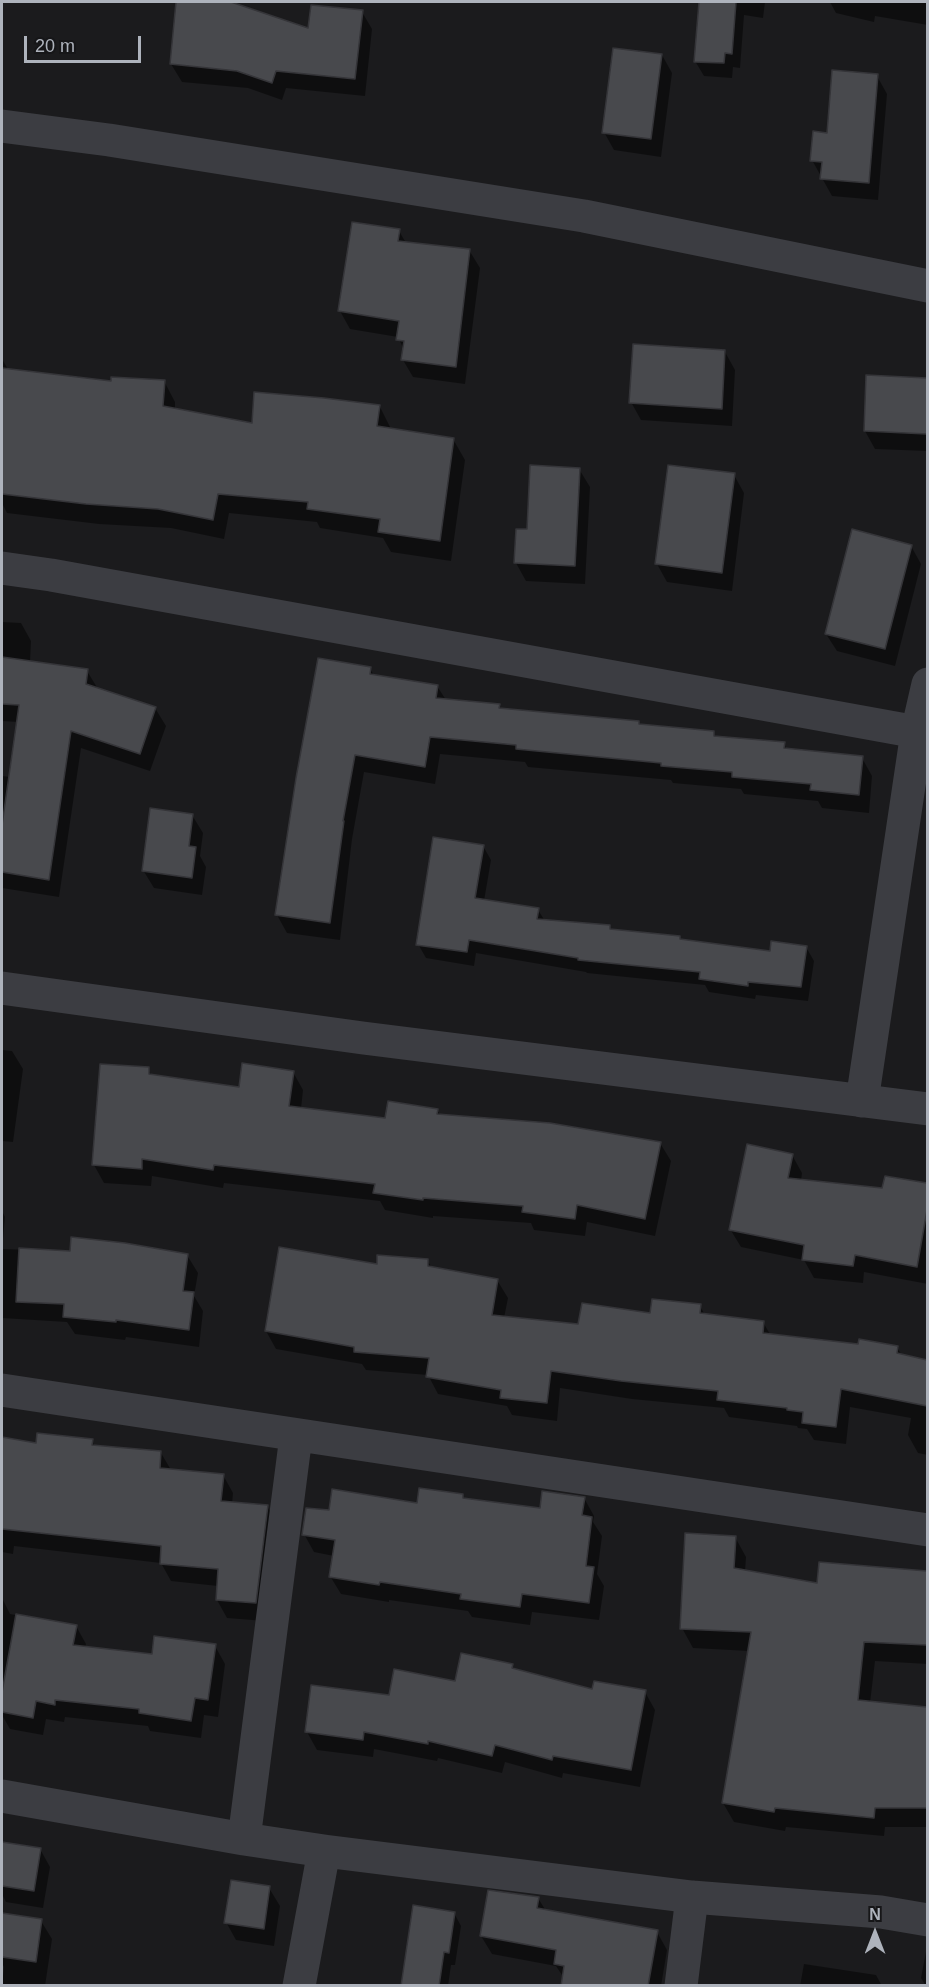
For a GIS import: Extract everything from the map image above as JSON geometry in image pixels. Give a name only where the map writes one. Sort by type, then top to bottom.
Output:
[{"type":"street","points":[[2,126],[120,142],[584,216],[927,286]]},
{"type":"street","points":[[2,568],[98,583],[917,732]]},
{"type":"street","points":[[862,1101],[917,732],[927,684]]},
{"type":"street","points":[[2,988],[363,1038],[927,1109]]},
{"type":"street","points":[[2,1390],[927,1530]]},
{"type":"street","points":[[244,1839],[296,1436]]},
{"type":"street","points":[[2,1796],[324,1851],[692,1897],[881,1912],[927,1920]]},
{"type":"street","points":[[299,1986],[324,1851]]},
{"type":"street","points":[[681,1986],[692,1897]]},
{"type":"building","points":[[176,2],[231,2],[308,28],[311,5],[363,10],[355,79],[276,71],[272,83],[237,71],[170,64]]},
{"type":"building","points":[[699,2],[736,2],[732,54],[725,53],[724,63],[694,62]]},
{"type":"building","points":[[613,48],[662,54],[651,139],[602,133]]},
{"type":"building","points":[[832,70],[878,74],[869,183],[820,179],[822,162],[810,161],[813,131],[827,133]]},
{"type":"building","points":[[352,222],[400,229],[398,241],[470,249],[456,367],[401,360],[404,341],[396,340],[399,321],[338,311]]},
{"type":"building","points":[[633,344],[725,350],[722,409],[629,403]]},
{"type":"building","points":[[2,368],[111,381],[111,377],[165,380],[163,406],[252,423],[254,392],[380,405],[377,426],[454,438],[440,541],[378,532],[380,519],[307,509],[308,502],[218,494],[213,520],[158,509],[86,504],[2,494]]},
{"type":"building","points":[[866,375],[927,378],[927,434],[864,431]]},
{"type":"building","points":[[530,465],[580,468],[575,566],[514,563],[516,529],[527,529]]},
{"type":"building","points":[[668,465],[735,473],[722,573],[655,564]]},
{"type":"building","points":[[852,529],[912,545],[885,649],[825,634]]},
{"type":"building","points":[[2,657],[88,669],[86,684],[156,707],[140,754],[71,731],[49,880],[2,872],[2,825],[19,705],[2,704]]},
{"type":"building","points":[[318,658],[371,667],[370,674],[438,685],[436,698],[500,704],[499,708],[639,721],[639,724],[714,731],[714,736],[785,742],[784,748],[863,756],[859,795],[810,790],[811,784],[732,777],[732,772],[661,766],[661,763],[516,749],[516,745],[430,737],[425,767],[355,755],[343,821],[330,923],[275,915],[296,778]]},
{"type":"building","points":[[150,808],[193,814],[189,846],[196,847],[192,878],[142,871]]},
{"type":"building","points":[[433,837],[484,845],[475,898],[539,908],[537,919],[610,925],[610,929],[680,936],[680,939],[770,951],[771,941],[807,946],[801,987],[748,982],[748,986],[699,979],[700,972],[578,960],[578,958],[469,940],[467,952],[416,945]]},
{"type":"building","points":[[242,1063],[294,1071],[289,1106],[385,1118],[388,1101],[438,1109],[437,1114],[550,1123],[661,1142],[645,1219],[577,1205],[575,1219],[522,1212],[523,1206],[423,1198],[423,1200],[373,1193],[375,1184],[214,1165],[213,1170],[142,1159],[142,1169],[92,1165],[100,1064],[149,1067],[149,1074],[239,1087]]},
{"type":"building","points":[[747,1144],[793,1154],[788,1178],[882,1188],[885,1176],[927,1183],[927,1210],[917,1267],[855,1255],[853,1266],[802,1260],[804,1245],[729,1230]]},
{"type":"building","points":[[71,1237],[125,1243],[188,1254],[183,1291],[194,1292],[189,1330],[116,1320],[116,1322],[63,1317],[64,1304],[16,1302],[19,1248],[70,1251]]},
{"type":"building","points":[[279,1247],[377,1264],[377,1255],[428,1259],[428,1266],[498,1279],[492,1315],[578,1324],[582,1303],[650,1313],[652,1299],[701,1304],[700,1313],[764,1321],[763,1333],[858,1344],[859,1339],[898,1346],[897,1353],[927,1360],[927,1406],[841,1389],[836,1427],[802,1423],[803,1412],[787,1410],[787,1408],[717,1400],[718,1391],[551,1371],[547,1403],[500,1398],[501,1390],[426,1377],[429,1358],[354,1352],[354,1347],[265,1331]]},
{"type":"building","points":[[37,1433],[93,1439],[92,1445],[161,1451],[160,1468],[224,1474],[221,1501],[268,1505],[256,1603],[216,1600],[218,1569],[160,1564],[161,1546],[2,1529],[2,1437],[36,1443]]},
{"type":"building","points":[[419,1488],[463,1494],[463,1498],[540,1508],[542,1491],[585,1497],[582,1515],[592,1517],[586,1566],[594,1567],[589,1603],[522,1594],[520,1607],[460,1599],[461,1594],[329,1577],[335,1540],[302,1535],[306,1508],[329,1510],[332,1489],[417,1503]]},
{"type":"building","points":[[685,1533],[736,1536],[734,1568],[817,1583],[819,1562],[927,1571],[927,1645],[864,1642],[858,1700],[927,1707],[927,1808],[875,1808],[874,1818],[775,1808],[774,1812],[722,1803],[751,1632],[680,1629]]},
{"type":"building","points":[[16,1614],[77,1625],[73,1645],[152,1654],[154,1636],[216,1644],[208,1700],[195,1698],[191,1721],[139,1713],[139,1709],[55,1700],[55,1705],[36,1701],[33,1718],[2,1712],[2,1692]]},
{"type":"building","points":[[461,1653],[513,1664],[512,1668],[592,1689],[594,1681],[646,1690],[631,1770],[553,1756],[552,1760],[495,1745],[492,1756],[428,1741],[428,1744],[364,1732],[363,1740],[305,1732],[311,1685],[389,1695],[394,1669],[455,1681]]},
{"type":"building","points":[[2,1842],[41,1848],[34,1891],[2,1886]]},
{"type":"building","points":[[231,1880],[270,1886],[264,1929],[224,1923]]},
{"type":"building","points":[[488,1890],[539,1897],[537,1908],[658,1930],[648,1986],[561,1986],[564,1966],[554,1964],[556,1950],[480,1936]]},
{"type":"building","points":[[413,1905],[455,1912],[449,1953],[444,1952],[439,1986],[401,1986]]},
{"type":"building","points":[[2,1913],[42,1919],[36,1962],[2,1957]]}]
